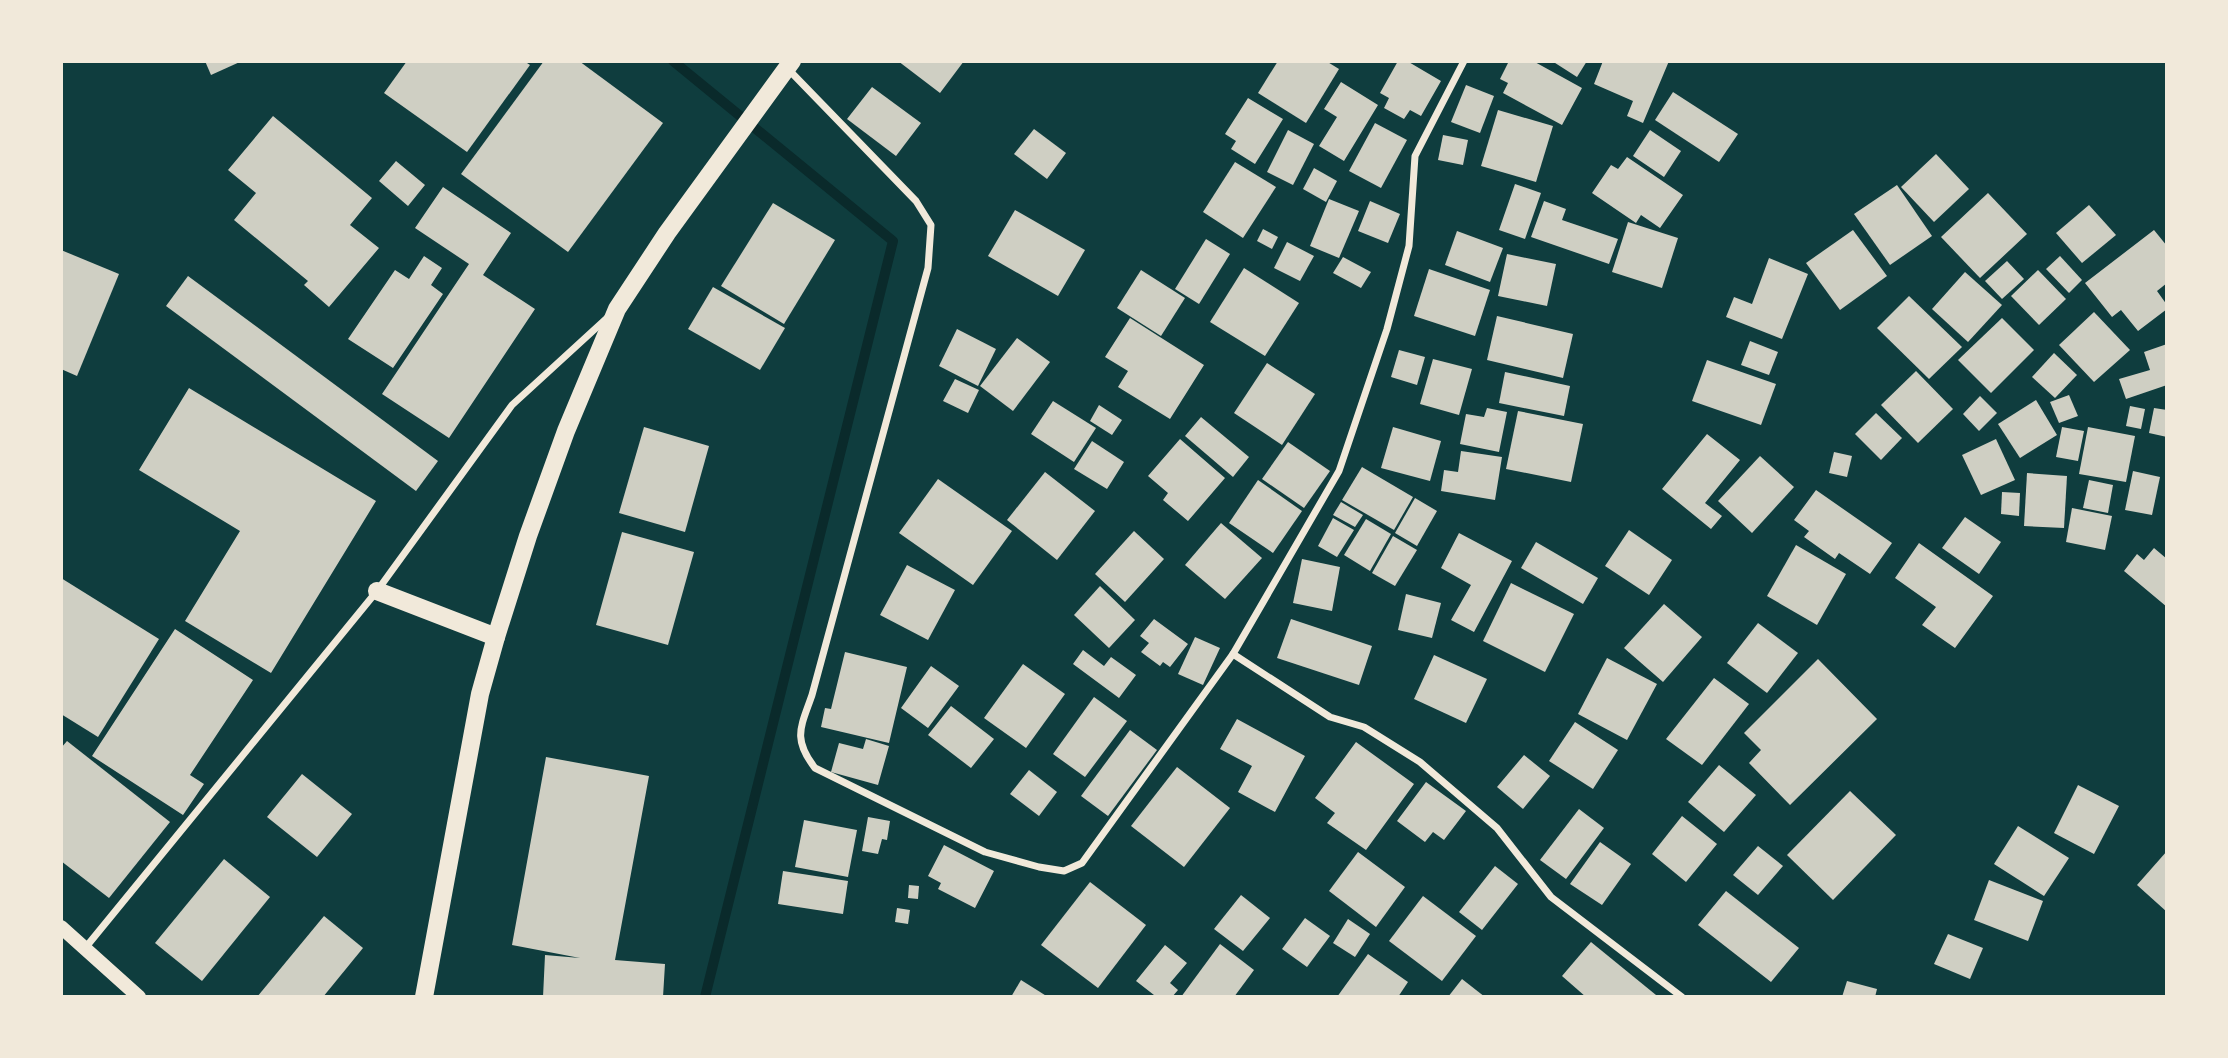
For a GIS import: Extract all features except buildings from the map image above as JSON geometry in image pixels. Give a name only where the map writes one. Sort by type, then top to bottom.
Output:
[{"type":"main road","points":[[425,997],[480,694],[528,536],[566,431],[617,309],[667,233],[789,65]]},
{"type":"main road","points":[[377,591],[496,637]]},
{"type":"main road","points":[[61,927],[139,997]]},
{"type":"street","points":[[789,65],[916,201],[931,225],[928,268],[800,732],[803,752],[815,768],[985,852],[1064,871],[1082,863],[1233,654],[1339,471],[1387,329],[1409,246],[1415,156],[1464,61]]},
{"type":"street","points":[[86,947],[377,591],[512,405],[617,309]]},
{"type":"street","points":[[1233,654],[1330,717],[1364,727],[1420,762],[1497,828],[1551,897],[1682,997]]},
{"type":"waterway","points":[[673,61],[893,241],[705,997]]}]
